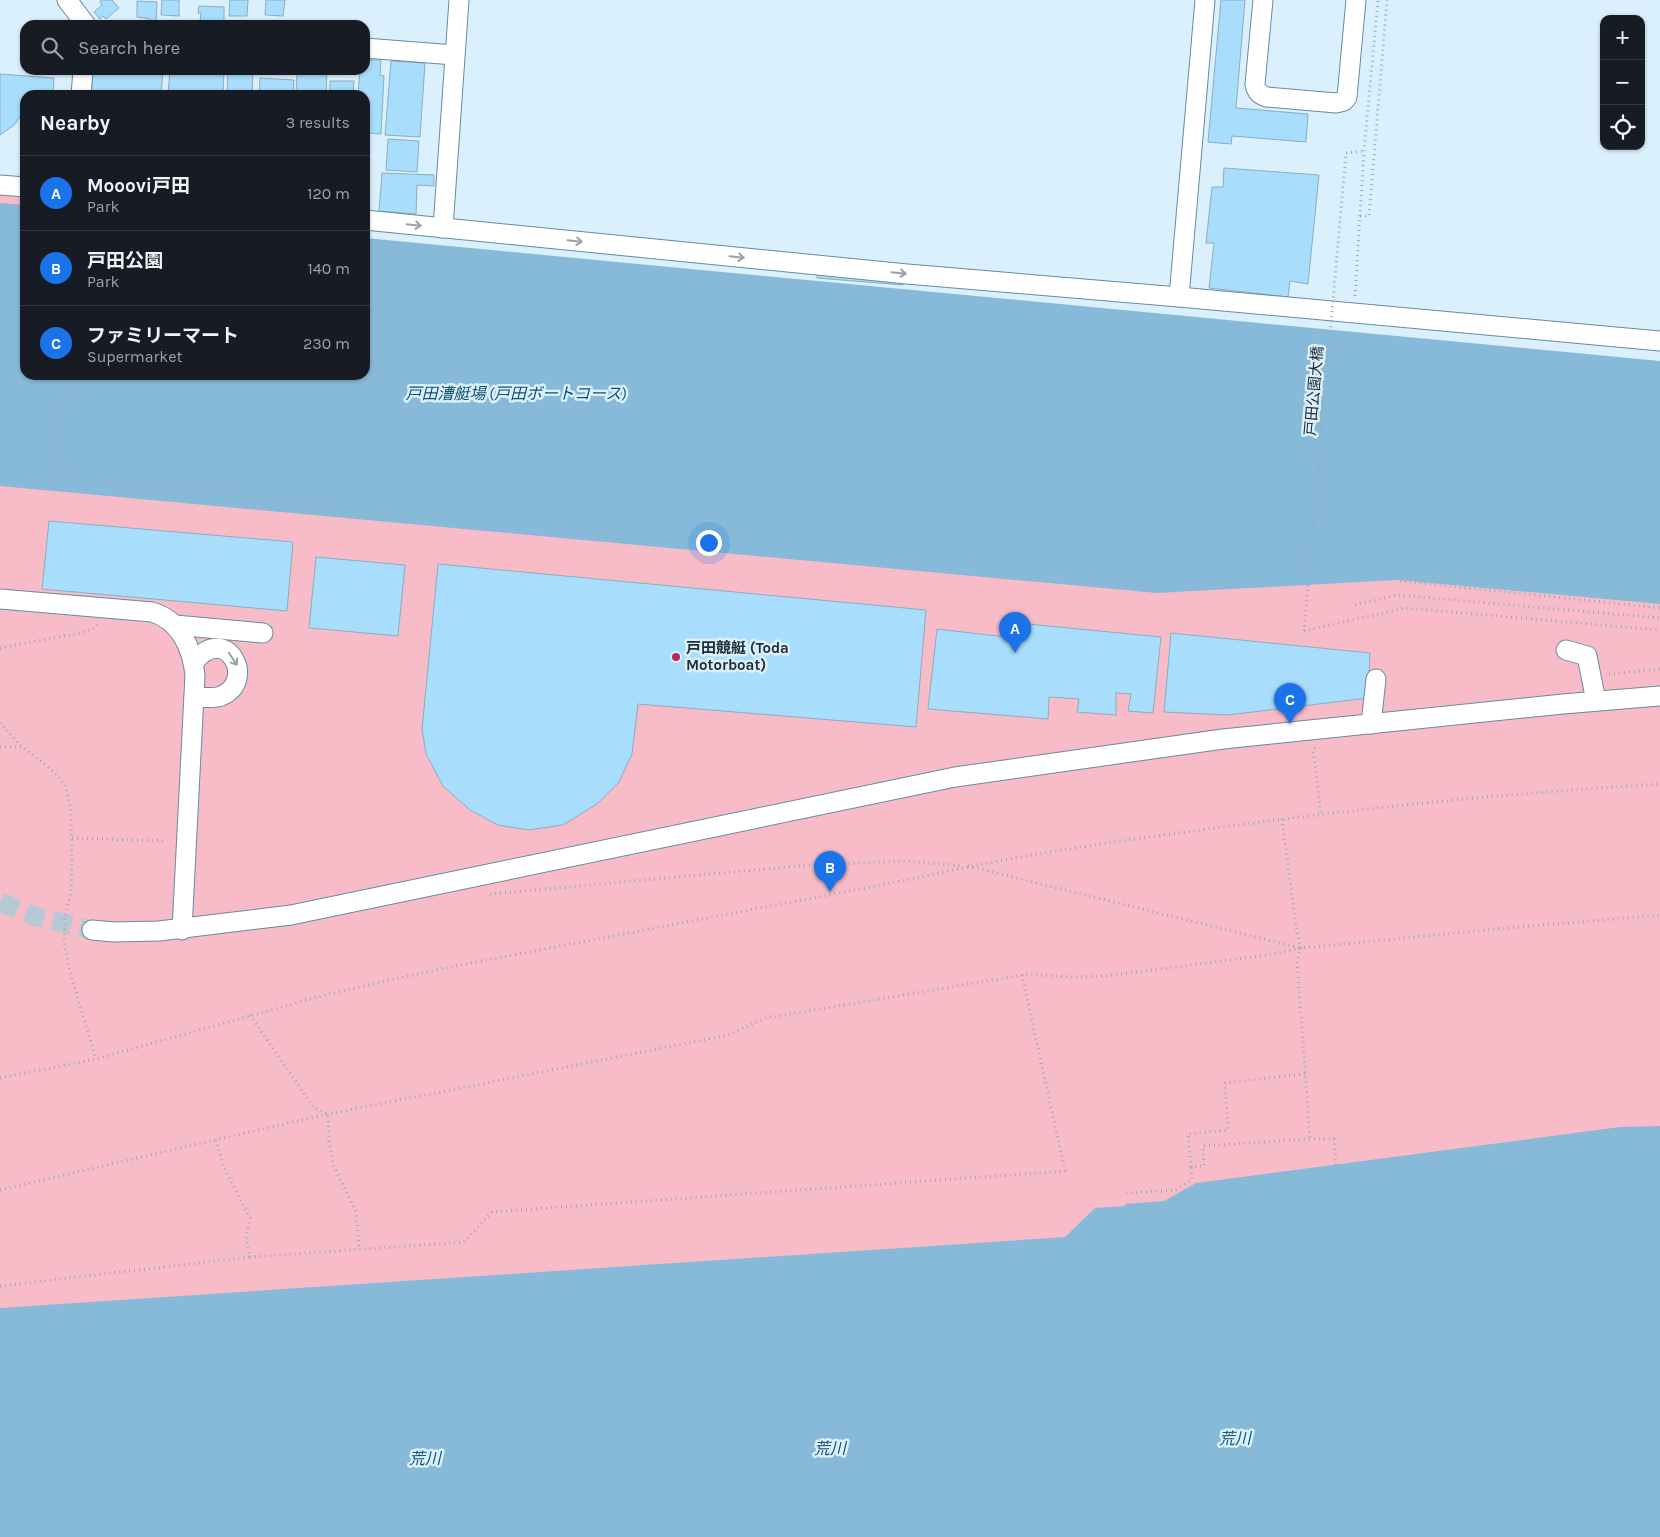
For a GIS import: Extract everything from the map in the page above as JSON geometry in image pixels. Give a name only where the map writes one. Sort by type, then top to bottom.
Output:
[{"type":"street","points":[[67,0],[82,20]]},
{"type":"street","points":[[443,228],[459,0]]},
{"type":"street","points":[[1179,297],[1205,0]]},
{"type":"street","points":[[1263,0],[1256,84],[1258,93],[1267,97],[1341,103],[1347,97],[1356,0]]},
{"type":"street","points":[[370,48],[454,55]]},
{"type":"street","points":[[81,90],[83,75]]},
{"type":"street","points":[[0,185],[20,187]]},
{"type":"street","points":[[370,221],[897,273],[1660,341]]},
{"type":"street","points":[[0,599],[104,607],[161,614],[175,626],[186,643],[194,662],[195,675],[182,930]]},
{"type":"street","points":[[175,626],[263,633]]},
{"type":"street","points":[[194,662],[204,652],[218,648],[230,654],[238,667],[237,678],[234,686],[229,691],[214,698],[194,697]]},
{"type":"street","points":[[1566,650],[1587,656],[1596,701]]},
{"type":"street","points":[[1371,724],[1376,679]]},
{"type":"street","points":[[92,930],[137,932],[182,930],[291,915],[955,778],[1223,739],[1660,696]]},
{"type":"path","points":[[1354,313],[1364,151],[1378,0]]},
{"type":"path","points":[[1360,216],[1368,216],[1387,0]]},
{"type":"path","name":"戸田公園大橋","points":[[1364,151],[1346,153],[1304,631],[1404,608],[1660,630]]},
{"type":"path","points":[[66,380],[57,478],[343,505]]},
{"type":"path","points":[[1400,581],[1660,608]]},
{"type":"path","points":[[1355,605],[1397,595],[1660,618]]},
{"type":"path","points":[[0,648],[93,629],[101,621],[104,607]]},
{"type":"path","points":[[1609,674],[1660,670]]},
{"type":"path","points":[[0,723],[23,747],[56,773],[64,785],[70,804],[72,838],[71,892],[65,918],[64,940],[70,972],[96,1059]]},
{"type":"path","points":[[1321,814],[1313,749],[1323,746]]},
{"type":"path","points":[[0,747],[23,747]]},
{"type":"path","points":[[0,1078],[96,1059],[325,995],[440,969],[893,882],[967,866],[1124,840],[1321,814],[1485,796],[1660,784]]},
{"type":"path","points":[[1282,819],[1296,926],[1301,948],[1298,961],[1310,1139]]},
{"type":"path","points":[[72,838],[167,841]]},
{"type":"path","points":[[484,894],[810,865],[906,862],[967,866],[1301,948]]},
{"type":"path","points":[[0,1190],[328,1114],[728,1035],[766,1018],[1022,975],[1105,976],[1269,956],[1301,948],[1660,915]]},
{"type":"path","points":[[0,1286],[250,1257],[464,1242],[492,1212],[1065,1171],[1022,975]]},
{"type":"path","points":[[250,1015],[314,1108],[328,1114]]},
{"type":"path","points":[[1126,1193],[1176,1190],[1192,1179],[1188,1134],[1228,1130],[1225,1083],[1305,1074]]},
{"type":"path","points":[[328,1114],[329,1141],[333,1164],[356,1212],[359,1249]]},
{"type":"path","points":[[1191,1167],[1204,1166],[1203,1146],[1334,1139],[1336,1169]]},
{"type":"path","points":[[216,1140],[224,1168],[250,1218],[246,1239],[250,1257]]},
{"type":"shaded area","points":[[0,185],[20,187],[20,380],[370,380],[370,375],[1660,367],[1660,1409],[0,1460]]},
{"type":"water","name":"戸田漕艇場 (戸田ボートコース)","points":[[0,203],[20,205],[20,380],[370,380],[370,238],[1660,361],[1660,604],[1397,580],[1157,593],[0,486]]},
{"type":"water","name":"荒川","points":[[1660,1126],[1660,1537],[0,1537],[0,1308],[1065,1237],[1095,1208],[1164,1201],[1196,1183],[1620,1127]]},
{"type":"building","points":[[101,0],[112,0],[119,8],[106,19],[103,16],[100,19],[94,12],[102,5]]},
{"type":"building","points":[[162,0],[179,0],[179,16],[161,15]]},
{"type":"building","points":[[230,0],[248,0],[247,16],[229,16]]},
{"type":"building","points":[[266,0],[285,0],[283,16],[265,15]]},
{"type":"building","points":[[1221,0],[1245,0],[1236,108],[1308,114],[1306,142],[1232,136],[1231,144],[1208,142]]},
{"type":"building","points":[[137,1],[157,2],[156,20],[137,17]]},
{"type":"building","points":[[199,6],[224,7],[224,20],[200,20],[201,13],[198,13]]},
{"type":"building","points":[[370,60],[381,60],[380,75],[384,76],[381,134],[370,133],[370,90],[358,90],[360,75],[370,75]]},
{"type":"building","points":[[391,61],[425,63],[420,137],[385,135]]},
{"type":"building","points":[[0,74],[54,78],[53,90],[20,90],[20,117],[14,125],[0,135]]},
{"type":"building","points":[[93,75],[163,75],[161,90],[91,90]]},
{"type":"building","points":[[170,75],[224,75],[223,90],[168,90]]},
{"type":"building","points":[[228,75],[253,75],[252,90],[227,90]]},
{"type":"building","points":[[297,75],[327,75],[326,90],[296,90]]},
{"type":"building","points":[[260,78],[294,80],[293,90],[259,90]]},
{"type":"building","points":[[330,81],[354,81],[353,90],[330,90]]},
{"type":"building","points":[[388,139],[419,141],[417,172],[386,170]]},
{"type":"building","points":[[1224,168],[1319,175],[1308,284],[1290,281],[1288,297],[1209,288],[1214,243],[1206,243],[1212,187],[1223,187]]},
{"type":"building","points":[[382,173],[434,175],[434,186],[417,185],[416,214],[379,211]]},
{"type":"building","points":[[817,271],[903,277],[903,285],[817,278]]},
{"type":"building","points":[[49,521],[293,542],[287,611],[42,589]]},
{"type":"building","points":[[316,557],[405,565],[398,636],[309,628]]},
{"type":"building","name":"戸田競艇 (Toda Motorboat)","points":[[438,564],[926,610],[916,727],[638,704],[632,754],[619,782],[597,804],[563,825],[528,830],[498,825],[470,810],[443,786],[426,754],[422,729]]},
{"type":"building","points":[[1018,623],[1161,637],[1153,713],[1128,711],[1131,694],[1116,693],[1116,715],[1077,712],[1079,699],[1049,697],[1048,719],[928,709],[937,629],[1015,638]]},
{"type":"building","points":[[1171,633],[1370,653],[1368,698],[1228,715],[1164,712]]},
{"type":"tunnel","points":[[0,902],[37,917],[92,930]]},
{"type":"place","name":"Mooovi戸田","points":[[1015,653]]},
{"type":"place","name":"戸田競艇 (Toda Motorboat)","points":[[676,657]]},
{"type":"place","name":"ファミリーマート","points":[[1290,724]]},
{"type":"place","name":"戸田公園","points":[[830,892]]}]
